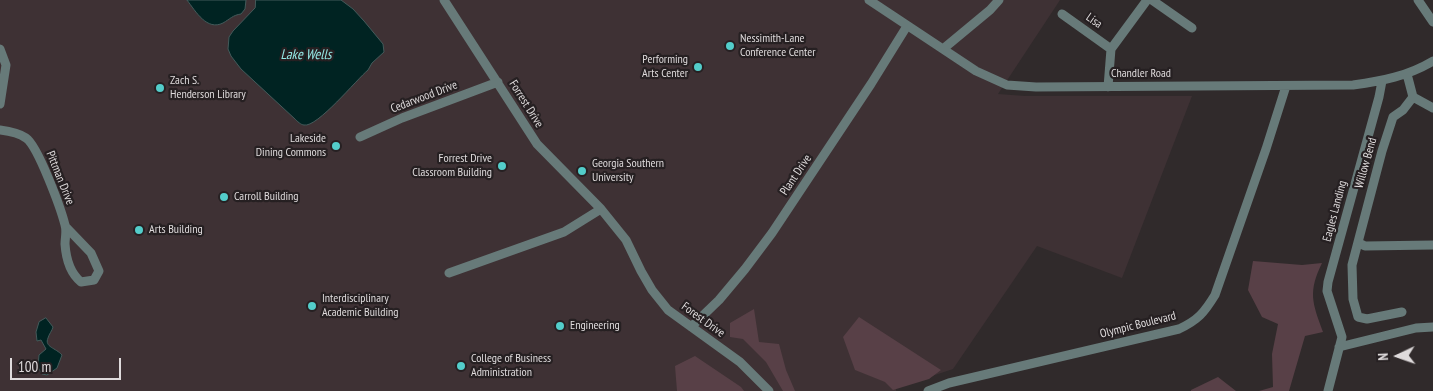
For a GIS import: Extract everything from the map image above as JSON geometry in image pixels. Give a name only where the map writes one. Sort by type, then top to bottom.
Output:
[{"type":"street","name":"Forrest Drive","points":[[444,0],[537,144],[601,209]]},
{"type":"street","name":"Chandler Road","points":[[868,0],[976,71],[1007,85],[1036,87],[1353,85],[1382,81],[1407,74],[1433,61]]},
{"type":"street","points":[[943,49],[990,10],[999,0]]},
{"type":"street","points":[[1108,87],[1111,49],[1147,0]]},
{"type":"street","points":[[1152,0],[1192,28]]},
{"type":"street","points":[[1418,0],[1433,22]]},
{"type":"street","name":"Lisa","points":[[1062,14],[1111,49]]},
{"type":"street","name":"Plant Drive","points":[[692,328],[745,269],[772,233],[871,84],[907,26]]},
{"type":"street","points":[[0,49],[6,65],[0,104]]},
{"type":"street","points":[[1407,74],[1414,97],[1433,108]]},
{"type":"street","name":"Eagles Landing","points":[[1328,391],[1342,337],[1327,291],[1328,282],[1380,97],[1382,81]]},
{"type":"street","name":"Cedarwood Drive","points":[[360,138],[402,118],[498,82]]},
{"type":"street","name":"Olympic Boulevard","points":[[928,391],[949,383],[1179,329],[1193,322],[1203,313],[1215,295],[1286,86]]},
{"type":"street","name":"Willow Bend","points":[[1402,312],[1367,319],[1358,317],[1353,300],[1352,265],[1382,151],[1393,117],[1403,110],[1414,97]]},
{"type":"street","name":"Pittman Drive","points":[[0,130],[26,138],[33,146],[42,162],[66,227],[65,245],[69,265],[74,276],[81,282],[94,280],[99,271],[91,253],[66,227]]},
{"type":"street","points":[[449,273],[564,232],[601,209]]},
{"type":"street","name":"Forest Drive","points":[[601,209],[626,240],[641,272],[668,310],[740,362],[769,391]]},
{"type":"street","points":[[1359,243],[1365,246],[1433,245]]},
{"type":"street","points":[[1339,347],[1416,328],[1433,326]]},
{"type":"shaded area","name":"Georgia Southern University","points":[[0,0],[1060,0],[998,94],[1025,96],[1192,96],[1122,278],[1037,246],[953,369],[896,388],[896,391],[0,391]]},
{"type":"shaded area","points":[[1253,261],[1302,265],[1322,263],[1315,282],[1313,297],[1316,313],[1323,332],[1305,336],[1289,391],[1259,391],[1273,387],[1272,354],[1278,324],[1262,317],[1248,290]]},
{"type":"shaded area","points":[[754,309],[759,342],[779,344],[786,370],[795,391],[783,391],[766,362],[743,339],[730,337],[730,323]]},
{"type":"shaded area","points":[[859,317],[941,370],[929,379],[893,390],[885,382],[855,370],[843,337]]},
{"type":"shaded area","points":[[695,356],[741,387],[744,391],[677,391],[675,366]]},
{"type":"shaded area","points":[[1218,377],[1236,391],[1191,391],[1191,390]]},
{"type":"water","points":[[187,0],[246,0],[245,9],[241,14],[217,25],[202,19]]},
{"type":"water","name":"Lake Wells","points":[[256,0],[341,0],[364,21],[383,44],[384,52],[327,111],[310,124],[304,125],[297,121],[241,69],[228,49],[229,37],[255,8]]},
{"type":"water","points":[[46,318],[53,327],[47,341],[51,347],[62,355],[57,368],[47,375],[42,374],[38,367],[39,355],[46,349],[41,340],[37,341],[36,332],[39,322]]},
{"type":"place","name":"Nessimith-Lane Conference Center","points":[[730,46]]},
{"type":"place","name":"Performing Arts Center","points":[[698,67]]},
{"type":"place","name":"Zach S. Henderson Library","points":[[160,88]]},
{"type":"place","name":"Lakeside Dining Commons","points":[[336,146]]},
{"type":"place","name":"Forrest Drive Classroom Building","points":[[502,166]]},
{"type":"place","name":"Georgia Southern University","points":[[582,171]]},
{"type":"place","name":"Carroll Building","points":[[224,197]]},
{"type":"place","name":"Arts Building","points":[[139,230]]},
{"type":"place","name":"Interdisciplinary Academic Building","points":[[312,306]]},
{"type":"place","name":"Engineering","points":[[560,326]]},
{"type":"place","name":"College of Business Administration","points":[[461,366]]}]
